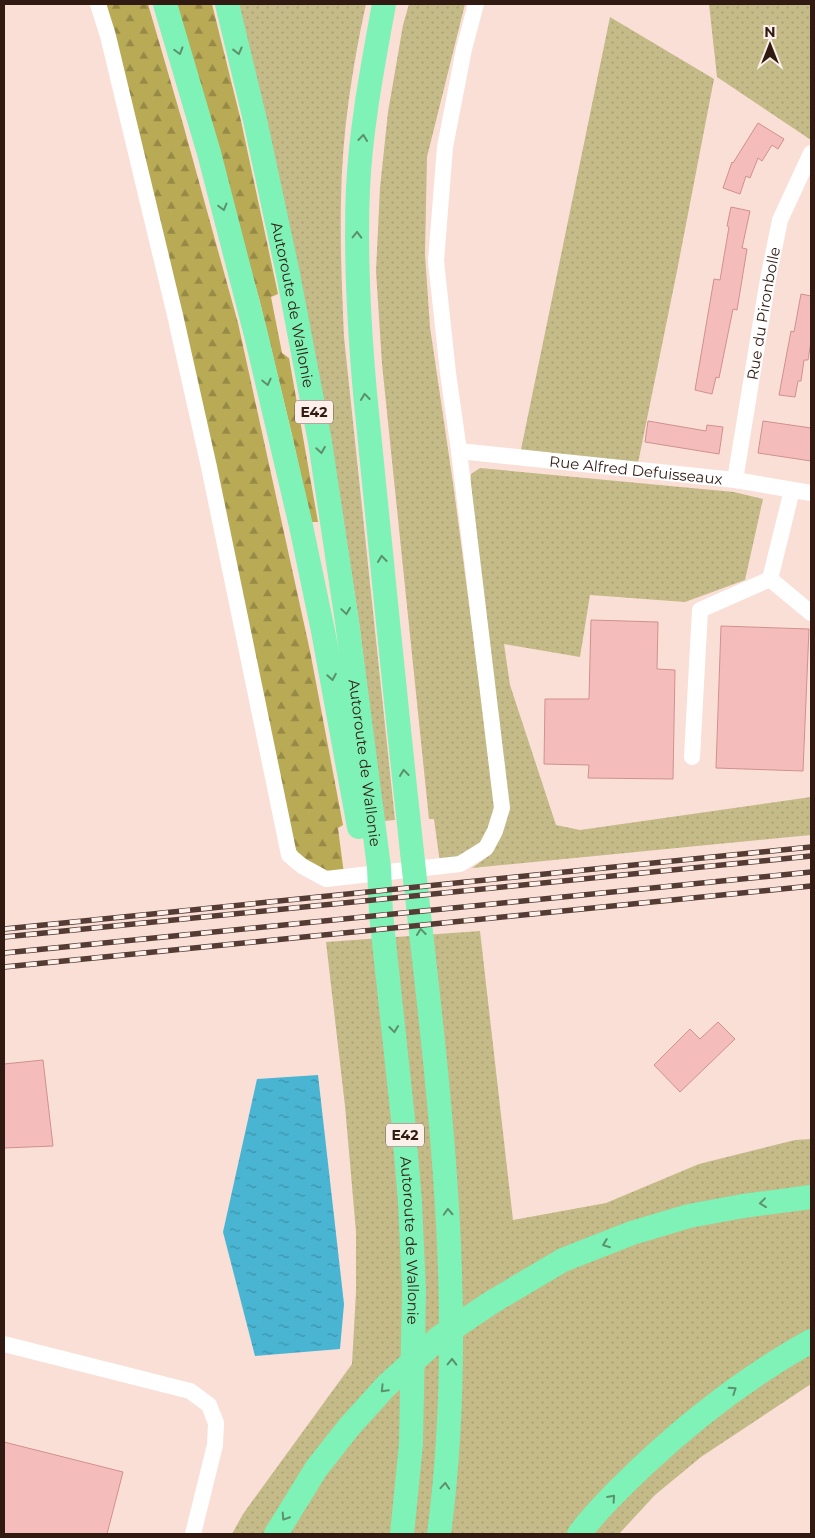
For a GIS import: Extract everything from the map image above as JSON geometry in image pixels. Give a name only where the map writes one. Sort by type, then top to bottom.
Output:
[{"type":"highway","points":[[165,4],[209,153],[256,335],[301,526],[366,825]]},
{"type":"highway","name":"Autoroute de Wallonie","points":[[227,4],[255,120],[288,274],[318,433],[345,603],[366,825],[379,867],[381,914],[410,1202],[414,1290],[411,1444],[402,1534]]},
{"type":"highway","name":"E42","points":[[384,4],[369,85],[358,187],[359,323],[426,980],[446,1186],[451,1261],[450,1410],[444,1495],[439,1534]]},
{"type":"highway","points":[[276,1534],[316,1469],[349,1427],[386,1386],[440,1337],[492,1302],[563,1260],[632,1233],[689,1216],[743,1206],[811,1197]]},
{"type":"highway","points":[[579,1534],[625,1483],[674,1437],[726,1395],[811,1341]]},
{"type":"street","points":[[98,4],[110,46],[180,334],[289,855],[302,866],[326,879],[460,864],[486,848],[495,831],[502,808],[460,451],[448,373],[436,261],[445,146],[464,49],[476,4]]},
{"type":"street","name":"Rue du Pironbolle","points":[[735,480],[768,279],[780,220],[811,153]]},
{"type":"street","name":"Rue Alfred Defuisseaux","points":[[460,451],[735,480],[811,493]]},
{"type":"street","points":[[770,579],[792,490]]},
{"type":"street","points":[[770,579],[811,613]]},
{"type":"street","points":[[692,758],[700,610],[770,579]]},
{"type":"street","points":[[4,1344],[190,1390],[209,1405],[216,1423],[216,1445],[193,1534]]},
{"type":"shaded area","points":[[238,4],[366,4],[352,77],[343,151],[341,217],[342,286],[344,337],[395,820],[384,821],[359,622],[339,491]]},
{"type":"shaded area","points":[[409,4],[465,4],[427,157],[425,254],[430,327],[454,490],[496,810],[482,843],[461,857],[440,863],[434,819],[429,819],[382,364],[376,271],[380,188],[388,112],[403,25]]},
{"type":"shaded area","points":[[709,4],[811,4],[811,140],[717,77]]},
{"type":"shaded area","points":[[610,17],[714,79],[637,468],[518,464]]},
{"type":"shaded area","points":[[480,468],[734,492],[763,499],[745,580],[685,602],[590,595],[580,657],[504,644],[510,685],[556,825],[580,830],[811,797],[811,835],[472,868],[490,855],[503,831],[468,499],[471,474]]},
{"type":"shaded area","points":[[480,931],[513,1220],[606,1203],[699,1164],[795,1140],[811,1139],[811,1384],[701,1457],[655,1495],[619,1534],[232,1534],[243,1514],[352,1364],[356,1292],[356,1232],[345,1106],[326,942]]},
{"type":"green space","points":[[103,4],[148,4],[183,124],[238,323],[310,651],[343,825],[338,828],[344,874],[321,871],[299,854],[291,842]]},
{"type":"green space","points":[[176,4],[212,4],[241,121],[278,294],[271,297],[282,353],[289,358],[318,522],[311,522],[260,302]]},
{"type":"water","points":[[318,1075],[344,1304],[340,1349],[255,1356],[223,1232],[257,1079]]},
{"type":"building","points":[[758,123],[784,139],[778,149],[772,145],[762,161],[758,158],[750,178],[746,176],[740,194],[723,188],[732,162]]},
{"type":"building","points":[[731,207],[750,211],[742,248],[747,249],[737,310],[733,309],[719,378],[716,377],[712,394],[695,390],[714,279],[720,280]]},
{"type":"building","points":[[801,294],[811,296],[811,342],[808,360],[804,360],[801,381],[798,381],[795,397],[779,395],[791,331],[794,332]]},
{"type":"building","points":[[648,421],[706,431],[707,425],[723,427],[719,454],[645,442]]},
{"type":"building","points":[[763,421],[811,428],[811,461],[758,453]]},
{"type":"building","points":[[591,620],[658,622],[657,669],[675,670],[673,779],[588,778],[589,765],[544,764],[545,699],[589,699]]},
{"type":"building","points":[[721,626],[809,629],[803,771],[716,768]]},
{"type":"building","points":[[718,1022],[735,1039],[680,1092],[654,1065],[690,1029],[700,1039]]},
{"type":"building","points":[[43,1060],[53,1146],[4,1148],[4,1064]]},
{"type":"building","points":[[4,1442],[123,1472],[107,1534],[4,1534]]},
{"type":"railway","points":[[4,929],[811,847]]},
{"type":"railway","points":[[4,937],[811,856]]},
{"type":"railway","points":[[4,953],[811,872]]},
{"type":"railway","points":[[4,967],[811,886]]}]
